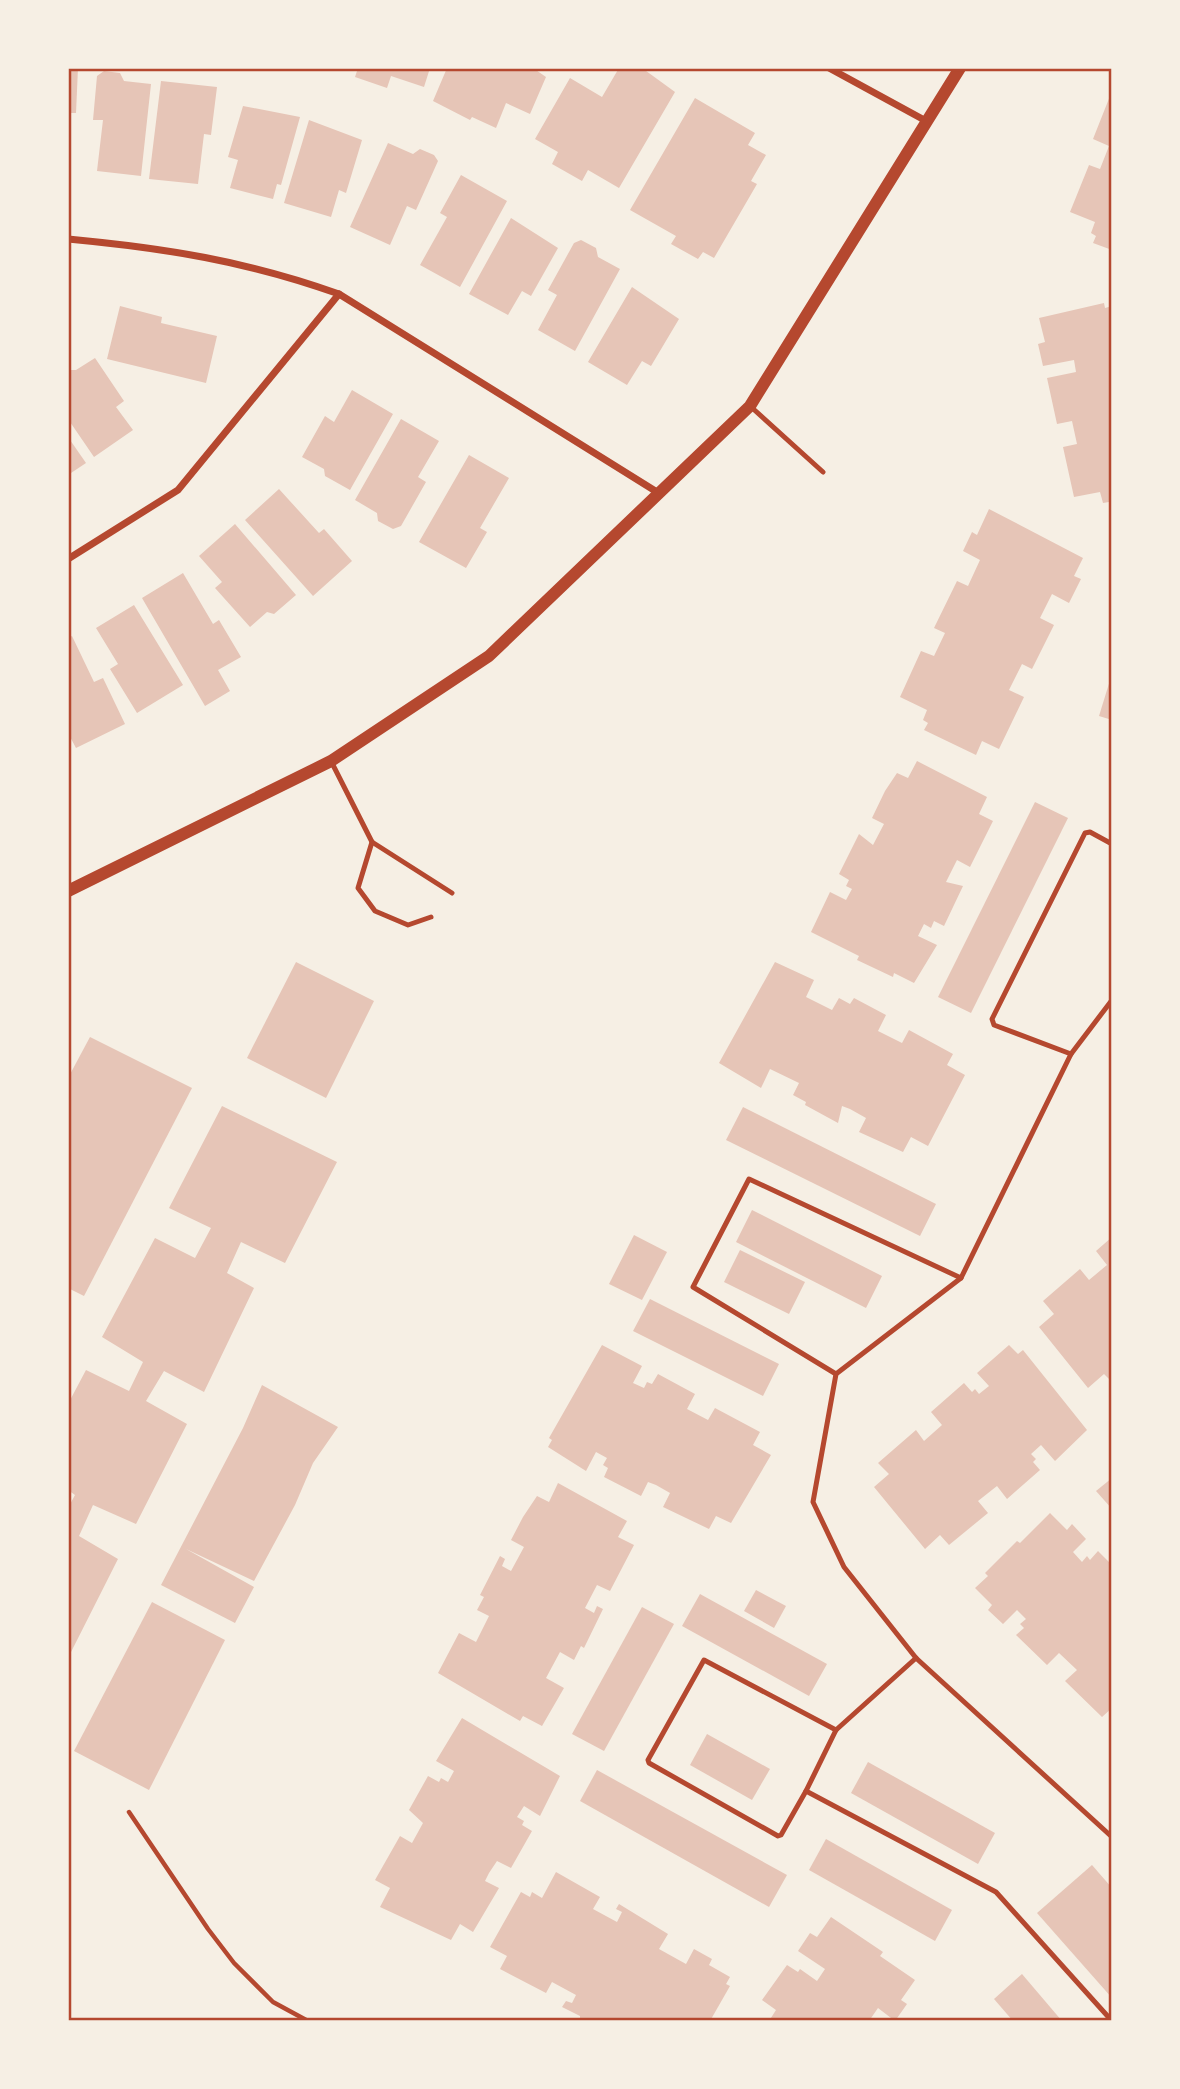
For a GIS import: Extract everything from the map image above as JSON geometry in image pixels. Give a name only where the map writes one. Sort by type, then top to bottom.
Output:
[{"type":"street","points":[[829,68],[928,122]]},
{"type":"street","points":[[68,891],[331,761],[489,656],[657,492],[750,406],[960,68]]},
{"type":"street","points":[[68,239],[209,256],[286,275],[339,294],[657,492]]},
{"type":"street","points":[[68,559],[178,491],[339,294]]},
{"type":"lane","points":[[750,406],[823,472]]},
{"type":"lane","points":[[331,761],[372,842],[452,893]]},
{"type":"lane","points":[[1072,1054],[994,1025],[992,1019],[1085,834],[1090,832],[1112,845]]},
{"type":"lane","points":[[372,842],[358,888],[375,911],[408,925],[431,917]]},
{"type":"lane","points":[[1112,1000],[1072,1054],[961,1278],[836,1374],[813,1502],[844,1567],[916,1658],[1112,1837]]},
{"type":"lane","points":[[836,1374],[693,1287],[749,1178],[961,1278]]},
{"type":"lane","points":[[836,1730],[704,1660],[648,1760],[778,1836],[781,1835],[836,1730],[916,1658]]},
{"type":"lane","points":[[806,1791],[996,1892],[1112,2021]]},
{"type":"path","points":[[129,1812],[234,1963],[274,2002],[308,2021]]},
{"type":"building","points":[[68,68],[78,68],[76,113],[68,113]]},
{"type":"building","points":[[358,68],[430,68],[424,87],[391,76],[387,88],[355,77]]},
{"type":"building","points":[[447,68],[533,68],[546,77],[530,114],[506,103],[496,128],[472,117],[470,120],[433,101]]},
{"type":"building","points":[[619,68],[642,68],[675,92],[619,188],[588,170],[582,181],[552,164],[558,152],[535,139],[570,78],[602,97]]},
{"type":"building","points":[[104,71],[120,73],[124,81],[151,84],[141,176],[97,171],[103,120],[93,120],[97,76]]},
{"type":"building","points":[[161,81],[217,87],[211,135],[204,134],[198,184],[149,179]]},
{"type":"building","points":[[1112,91],[1112,250],[1093,243],[1096,236],[1091,233],[1095,222],[1070,212],[1089,165],[1100,169],[1109,146],[1093,139]]},
{"type":"building","points":[[695,98],[755,133],[748,145],[766,155],[751,181],[757,184],[714,258],[703,252],[698,259],[671,244],[676,236],[630,210]]},
{"type":"building","points":[[243,106],[300,117],[281,185],[277,184],[273,199],[230,188],[238,160],[228,157]]},
{"type":"building","points":[[309,120],[362,140],[346,193],[339,190],[331,217],[284,203]]},
{"type":"building","points":[[388,143],[413,154],[420,149],[434,155],[438,161],[416,210],[407,206],[390,245],[350,227]]},
{"type":"building","points":[[461,175],[507,201],[460,287],[420,265],[447,217],[440,213]]},
{"type":"building","points":[[511,218],[558,248],[531,296],[522,291],[508,315],[469,294]]},
{"type":"building","points":[[581,240],[596,248],[598,257],[620,269],[575,351],[538,330],[557,295],[548,290],[574,243]]},
{"type":"building","points":[[632,287],[679,319],[651,366],[642,361],[627,385],[588,362]]},
{"type":"building","points":[[1104,303],[1105,308],[1112,306],[1111,511],[1109,502],[1103,503],[1100,492],[1074,497],[1063,447],[1077,444],[1072,421],[1057,424],[1047,378],[1076,372],[1074,360],[1043,366],[1038,344],[1045,342],[1039,318]]},
{"type":"building","points":[[120,306],[162,317],[161,323],[217,336],[206,383],[107,359]]},
{"type":"building","points":[[95,358],[124,401],[116,407],[133,430],[94,457],[68,419],[68,370],[76,370]]},
{"type":"building","points":[[352,390],[393,414],[350,490],[325,476],[324,469],[302,457],[325,416],[334,422]]},
{"type":"building","points":[[401,419],[439,441],[418,477],[426,482],[401,526],[393,529],[378,521],[377,513],[355,500]]},
{"type":"building","points":[[68,437],[86,463],[68,475]]},
{"type":"building","points":[[469,455],[509,478],[480,528],[487,532],[466,568],[419,542]]},
{"type":"building","points":[[279,489],[319,533],[324,529],[352,561],[313,596],[245,520]]},
{"type":"building","points":[[989,509],[1083,558],[1074,576],[1081,579],[1069,603],[1052,594],[1040,618],[1054,625],[1032,669],[1022,664],[1009,690],[1024,697],[999,749],[982,741],[976,755],[924,730],[928,723],[923,720],[927,710],[900,697],[921,651],[934,656],[945,633],[934,628],[957,581],[968,586],[980,560],[963,551],[972,532],[977,535]]},
{"type":"building","points":[[235,524],[296,595],[274,614],[267,612],[250,627],[215,588],[222,582],[199,556]]},
{"type":"building","points":[[183,573],[213,624],[219,620],[241,657],[218,670],[230,691],[205,706],[142,598]]},
{"type":"building","points":[[134,605],[183,685],[137,713],[110,669],[118,664],[96,628]]},
{"type":"building","points":[[72,636],[94,682],[103,678],[125,724],[76,748],[68,733],[68,638]]},
{"type":"building","points":[[1112,677],[1112,720],[1099,716]]},
{"type":"building","points":[[917,761],[987,797],[979,814],[993,821],[970,867],[957,860],[946,882],[963,886],[944,926],[934,921],[931,928],[924,924],[918,936],[937,945],[914,983],[894,973],[893,977],[857,960],[859,956],[811,932],[830,892],[846,900],[852,889],[846,886],[849,880],[839,874],[859,834],[873,845],[884,824],[872,818],[885,791],[897,773],[908,778]]},
{"type":"building","points":[[1035,802],[1068,818],[971,1013],[938,997]]},
{"type":"building","points":[[296,962],[374,1001],[326,1098],[247,1058]]},
{"type":"building","points":[[775,962],[814,980],[806,997],[832,1010],[839,998],[850,1004],[854,998],[886,1015],[878,1031],[902,1043],[909,1030],[953,1054],[947,1065],[965,1075],[928,1146],[911,1137],[903,1152],[859,1132],[866,1118],[850,1109],[842,1106],[838,1123],[805,1105],[806,1102],[793,1095],[799,1083],[770,1069],[761,1088],[719,1063]]},
{"type":"building","points":[[90,1037],[192,1088],[84,1296],[68,1288],[68,1078]]},
{"type":"building","points":[[222,1106],[337,1162],[285,1263],[241,1242],[227,1273],[254,1288],[204,1392],[164,1371],[146,1401],[187,1424],[136,1524],[93,1505],[79,1536],[118,1559],[68,1658],[68,1508],[75,1495],[68,1490],[68,1404],[86,1370],[129,1391],[143,1362],[102,1337],[155,1238],[195,1258],[211,1228],[169,1208]]},
{"type":"building","points":[[743,1107],[936,1204],[920,1236],[726,1140]]},
{"type":"building","points":[[752,1210],[882,1276],[866,1308],[736,1242]]},
{"type":"building","points":[[634,1235],[667,1252],[642,1300],[609,1284]]},
{"type":"building","points":[[1112,1237],[1112,1382],[1104,1374],[1088,1388],[1039,1327],[1054,1314],[1043,1301],[1080,1269],[1089,1280],[1107,1265],[1096,1251]]},
{"type":"building","points":[[740,1250],[805,1282],[789,1314],[724,1282]]},
{"type":"building","points":[[650,1299],[779,1364],[763,1396],[633,1331]]},
{"type":"building","points":[[602,1345],[642,1366],[633,1383],[644,1388],[647,1382],[652,1384],[658,1374],[695,1394],[687,1409],[708,1420],[715,1408],[760,1432],[753,1445],[771,1455],[731,1523],[716,1516],[709,1529],[663,1507],[670,1493],[656,1485],[648,1482],[641,1496],[604,1477],[608,1468],[603,1465],[607,1458],[596,1452],[586,1471],[548,1447],[552,1440],[549,1438]]},
{"type":"building","points":[[1009,1345],[1018,1354],[1023,1350],[1087,1430],[1055,1461],[1041,1445],[1031,1454],[1036,1459],[1033,1462],[1040,1470],[1007,1499],[997,1486],[978,1501],[988,1513],[949,1545],[940,1535],[925,1549],[874,1487],[889,1474],[878,1463],[916,1430],[924,1441],[942,1425],[931,1412],[964,1383],[972,1392],[975,1389],[979,1394],[989,1386],[977,1373]]},
{"type":"building","points":[[262,1385],[338,1427],[313,1463],[295,1505],[254,1581],[186,1549],[254,1587],[235,1623],[161,1585],[243,1428]]},
{"type":"building","points":[[1112,1478],[1112,1509],[1096,1491]]},
{"type":"building","points":[[558,1483],[627,1521],[618,1537],[634,1545],[610,1591],[597,1585],[585,1608],[594,1613],[597,1606],[603,1609],[584,1648],[581,1646],[574,1660],[560,1652],[546,1678],[564,1688],[542,1726],[523,1716],[520,1721],[438,1673],[459,1633],[476,1642],[489,1616],[477,1610],[484,1597],[480,1595],[500,1556],[505,1559],[502,1566],[511,1571],[524,1547],[511,1540],[523,1517],[537,1496],[549,1502]]},
{"type":"building","points":[[1050,1513],[1067,1530],[1072,1524],[1086,1539],[1073,1552],[1082,1562],[1087,1556],[1090,1560],[1098,1551],[1112,1565],[1112,1708],[1102,1717],[1065,1681],[1077,1670],[1059,1653],[1047,1665],[1016,1635],[1024,1628],[1020,1624],[1026,1619],[1017,1610],[1003,1624],[988,1610],[992,1605],[975,1588],[988,1576],[985,1573],[1017,1541],[1020,1543]]},
{"type":"building","points":[[756,1590],[786,1606],[774,1628],[744,1611]]},
{"type":"building","points":[[700,1594],[827,1664],[809,1696],[682,1626]]},
{"type":"building","points":[[152,1602],[225,1640],[149,1790],[74,1751]]},
{"type":"building","points":[[642,1607],[674,1624],[604,1751],[572,1734]]},
{"type":"building","points":[[462,1718],[560,1776],[540,1816],[524,1806],[517,1817],[524,1821],[522,1825],[532,1831],[511,1868],[497,1861],[489,1873],[485,1881],[499,1888],[473,1932],[460,1924],[451,1940],[380,1907],[390,1888],[375,1880],[400,1836],[412,1843],[423,1823],[409,1810],[428,1776],[439,1782],[441,1778],[448,1782],[454,1771],[436,1761]]},
{"type":"building","points":[[707,1734],[770,1769],[752,1800],[690,1765]]},
{"type":"building","points":[[868,1762],[995,1833],[978,1864],[851,1793]]},
{"type":"building","points":[[597,1770],[787,1875],[769,1907],[580,1801]]},
{"type":"building","points":[[826,1839],[952,1910],[935,1941],[809,1870]]},
{"type":"building","points":[[1092,1865],[1112,1888],[1112,1998],[1037,1913]]},
{"type":"building","points":[[556,1872],[600,1897],[593,1909],[617,1922],[622,1912],[616,1909],[619,1904],[668,1934],[659,1949],[686,1964],[694,1949],[712,1959],[709,1965],[730,1977],[726,1984],[730,1986],[710,2021],[580,2021],[580,2016],[562,2007],[566,2001],[572,2003],[576,1995],[552,1982],[546,1993],[500,1969],[507,1956],[490,1947],[521,1892],[530,1897],[532,1892],[542,1898]]},
{"type":"building","points":[[831,1917],[883,1952],[880,1956],[915,1980],[901,2000],[907,2004],[895,2021],[878,2008],[869,2021],[769,2021],[776,2010],[762,2000],[787,1965],[798,1972],[800,1969],[817,1981],[825,1969],[798,1951],[810,1933],[817,1937]]},
{"type":"building","points":[[1022,1974],[1062,2021],[1013,2021],[994,1999]]}]
